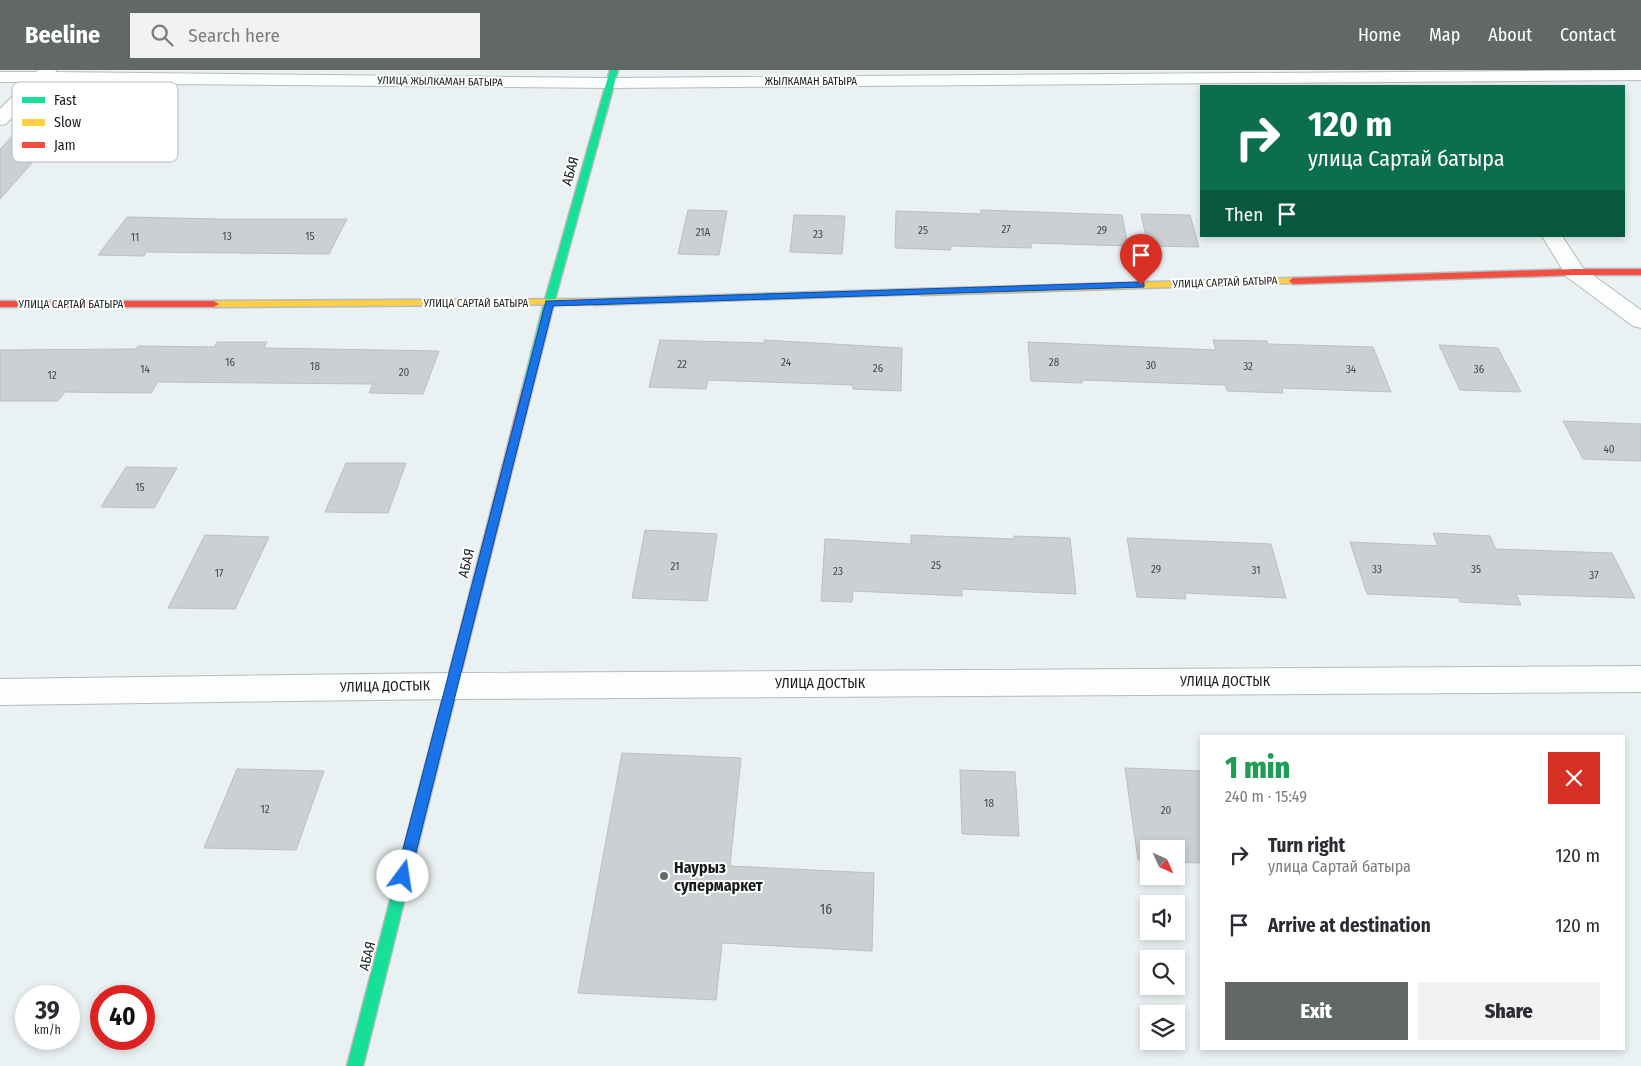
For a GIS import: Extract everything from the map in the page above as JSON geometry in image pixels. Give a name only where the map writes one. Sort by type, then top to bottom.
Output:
[{"type":"street","name":"УЛИЦА ЖЫЛКАМАН БАТЫРА","points":[[0,77],[44,74],[613,76]]},
{"type":"street","name":"ЖЫЛКАМАН БАТЫРА","points":[[613,76],[1448,77],[1641,75]]},
{"type":"street","name":"АБАЯ","points":[[355,1066],[450,686],[549,303],[613,76]]},
{"type":"street","points":[[0,120],[12,107]]},
{"type":"street","points":[[1553,237],[1575,272],[1641,321]]},
{"type":"street","name":"УЛИЦА САРТАЙ БАТЫРА","points":[[0,304],[549,303],[1575,272],[1641,272]]},
{"type":"street","name":"УЛИЦА ДОСТЫК","points":[[0,692],[450,686],[1641,679]]},
{"type":"building","points":[[12,136],[12,162],[33,162],[0,199],[0,149]]},
{"type":"building","points":[[688,210],[727,211],[719,255],[678,254]]},
{"type":"building","points":[[981,210],[1122,215],[1128,246],[1031,243],[1031,248],[950,246],[951,250],[895,248],[896,211],[981,214]]},
{"type":"building","points":[[1141,214],[1190,215],[1199,247],[1148,246]]},
{"type":"building","points":[[794,215],[845,216],[842,254],[790,252]]},
{"type":"building","points":[[127,217],[347,219],[329,254],[146,252],[144,256],[98,255]]},
{"type":"building","points":[[660,340],[764,343],[764,340],[902,348],[901,391],[853,389],[853,385],[708,380],[706,389],[649,387]]},
{"type":"building","points":[[1213,340],[1267,341],[1268,344],[1373,347],[1391,392],[1282,388],[1283,393],[1227,391],[1225,385],[1082,380],[1082,383],[1031,381],[1028,342],[1216,350]]},
{"type":"building","points":[[217,342],[267,342],[264,348],[439,351],[423,394],[369,393],[373,384],[158,382],[151,393],[65,392],[58,401],[0,401],[0,350],[136,349],[138,346],[214,347]]},
{"type":"building","points":[[1439,345],[1498,348],[1521,392],[1460,390]]},
{"type":"building","points":[[1563,421],[1641,424],[1641,461],[1583,459]]},
{"type":"building","points":[[346,463],[406,463],[388,513],[325,512]]},
{"type":"building","points":[[126,467],[177,468],[154,508],[101,507]]},
{"type":"building","points":[[645,530],[717,534],[707,601],[632,598]]},
{"type":"building","points":[[1433,533],[1490,536],[1496,549],[1612,553],[1635,598],[1516,594],[1521,605],[1460,602],[1459,598],[1367,594],[1350,542],[1438,546]]},
{"type":"building","points":[[205,535],[269,537],[235,609],[168,608]]},
{"type":"building","points":[[911,535],[1014,539],[1014,536],[1070,538],[1076,594],[962,589],[962,596],[853,591],[852,602],[821,601],[825,539],[911,544]]},
{"type":"building","points":[[1127,538],[1271,544],[1286,598],[1185,593],[1186,599],[1137,597]]},
{"type":"building","name":"Наурыз супермаркет","points":[[622,753],[741,758],[730,866],[874,873],[872,951],[722,943],[716,1000],[578,993]]},
{"type":"building","points":[[1125,768],[1200,771],[1200,863],[1185,862],[1185,840],[1140,840],[1140,860],[1138,860]]},
{"type":"building","points":[[237,769],[324,771],[296,850],[204,848]]},
{"type":"building","points":[[960,770],[1015,772],[1019,836],[962,834]]},
{"type":"traffic: fast","points":[[527,390],[549,303],[614,70]]},
{"type":"traffic: fast","points":[[594,302],[921,292]]},
{"type":"traffic: fast","points":[[355,1066],[447,705]]},
{"type":"traffic: slow","points":[[921,292],[1293,281]]},
{"type":"traffic: slow","points":[[214,304],[594,302]]},
{"type":"traffic: jam","points":[[1293,281],[1575,272],[1641,272]]},
{"type":"traffic: jam","points":[[0,304],[214,304]]},
{"type":"traffic: jam","points":[[447,705],[527,390]]},
{"type":"place","name":"Наурыз супермаркет","points":[[664,876]]},
{"type":"route","points":[[403,876],[549,303],[1141,285]]}]
